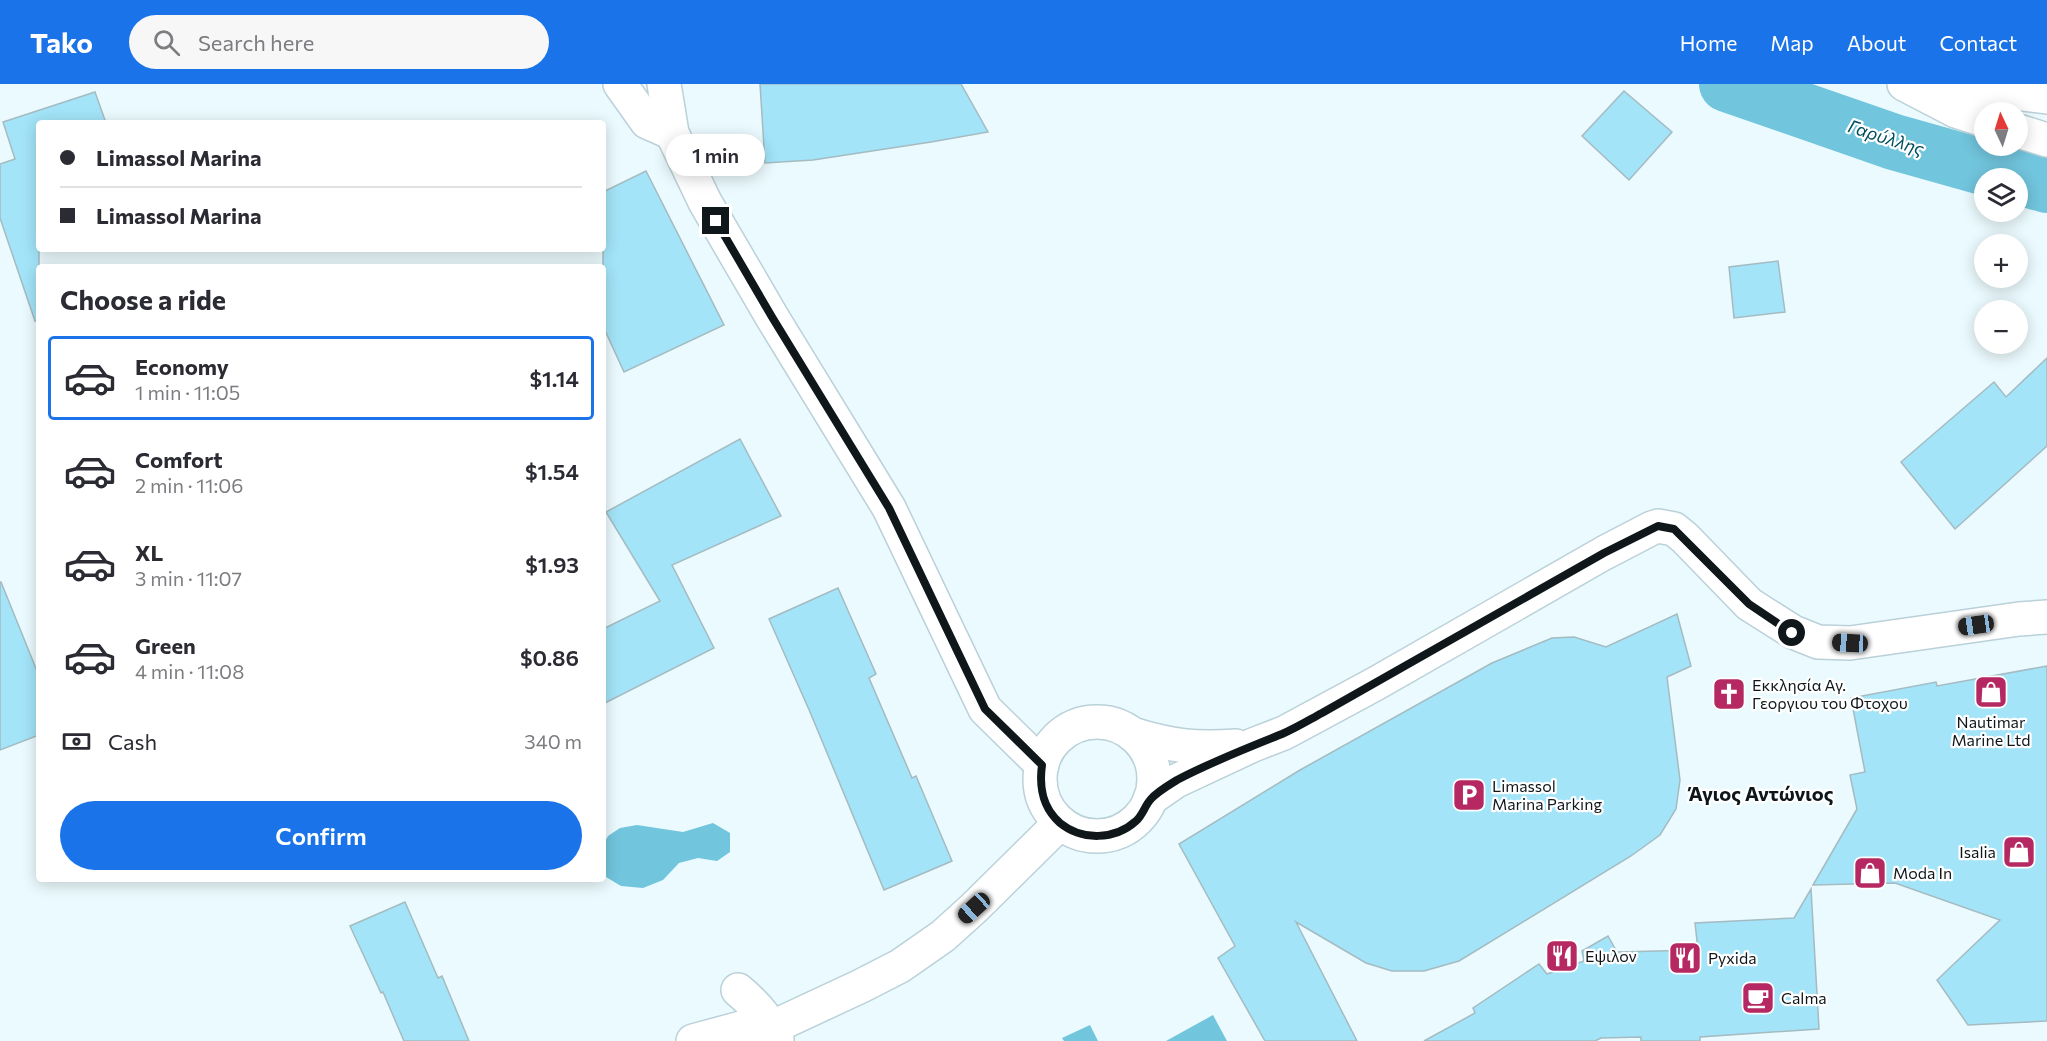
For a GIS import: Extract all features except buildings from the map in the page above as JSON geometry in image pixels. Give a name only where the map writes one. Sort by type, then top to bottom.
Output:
[{"type":"street","points":[[620,84],[647,122],[672,133]]},
{"type":"street","points":[[664,84],[672,133],[705,202],[772,317],[889,508],[985,709],[1042,765]]},
{"type":"street","points":[[1904,84],[1956,111],[1974,117]]},
{"type":"street","points":[[1944,84],[2047,97]]},
{"type":"street","points":[[2028,134],[2047,140]]},
{"type":"street","points":[[1150,799],[1176,781],[1252,745],[1284,733],[1366,689],[1604,553],[1658,526],[1674,529],[1685,538],[1749,604],[1792,633],[1818,642],[1850,643],[2047,617]]},
{"type":"street","points":[[1132,734],[1144,747],[1152,764],[1154,782],[1147,807],[1136,821],[1114,833],[1100,836],[1086,835],[1060,823],[1044,800],[1040,782],[1042,765],[1058,738],[1085,724],[1114,725],[1132,734],[1179,747],[1252,745]]},
{"type":"street","points":[[766,1036],[900,966],[943,936],[1060,823]]},
{"type":"street","points":[[738,990],[756,1005],[766,1036]]},
{"type":"street","points":[[693,1041],[752,1025],[766,1036]]},
{"type":"water","points":[[713,823],[730,833],[730,852],[717,861],[698,858],[679,863],[663,880],[643,888],[621,886],[606,877],[606,840],[620,828],[637,825],[683,832]]},
{"type":"water","points":[[1213,1015],[1227,1041],[1166,1041]]},
{"type":"water","points":[[1090,1025],[1098,1041],[1064,1041],[1062,1038]]},
{"type":"waterway","name":"Γαρύλλης","points":[[1727,84],[1894,142],[2047,185]]},
{"type":"place","name":"Nautimar Marine Ltd","points":[[1991,692]]},
{"type":"place","name":"Εκκλησία Αγ. Γεοργιου του Φτοχου","points":[[1729,694]]},
{"type":"place","name":"Limassol Marina Parking","points":[[1469,795]]},
{"type":"place","name":"Isalia","points":[[2019,852]]},
{"type":"place","name":"Moda In","points":[[1870,873]]},
{"type":"place","name":"Εψιλον","points":[[1562,956]]},
{"type":"place","name":"Pyxida","points":[[1685,958]]},
{"type":"place","name":"Calma","points":[[1758,998]]},
{"type":"district","name":"Άγιος Αντώνιος","points":[[1761,794]]},
{"type":"route","points":[[716,221],[889,508],[985,709],[1042,765],[1040,782],[1047,807],[1060,823],[1079,833],[1100,836],[1121,831],[1139,818],[1150,799],[1176,781],[1252,745],[1284,733],[1322,713],[1604,553],[1658,526],[1674,529],[1749,604],[1792,633]]}]
